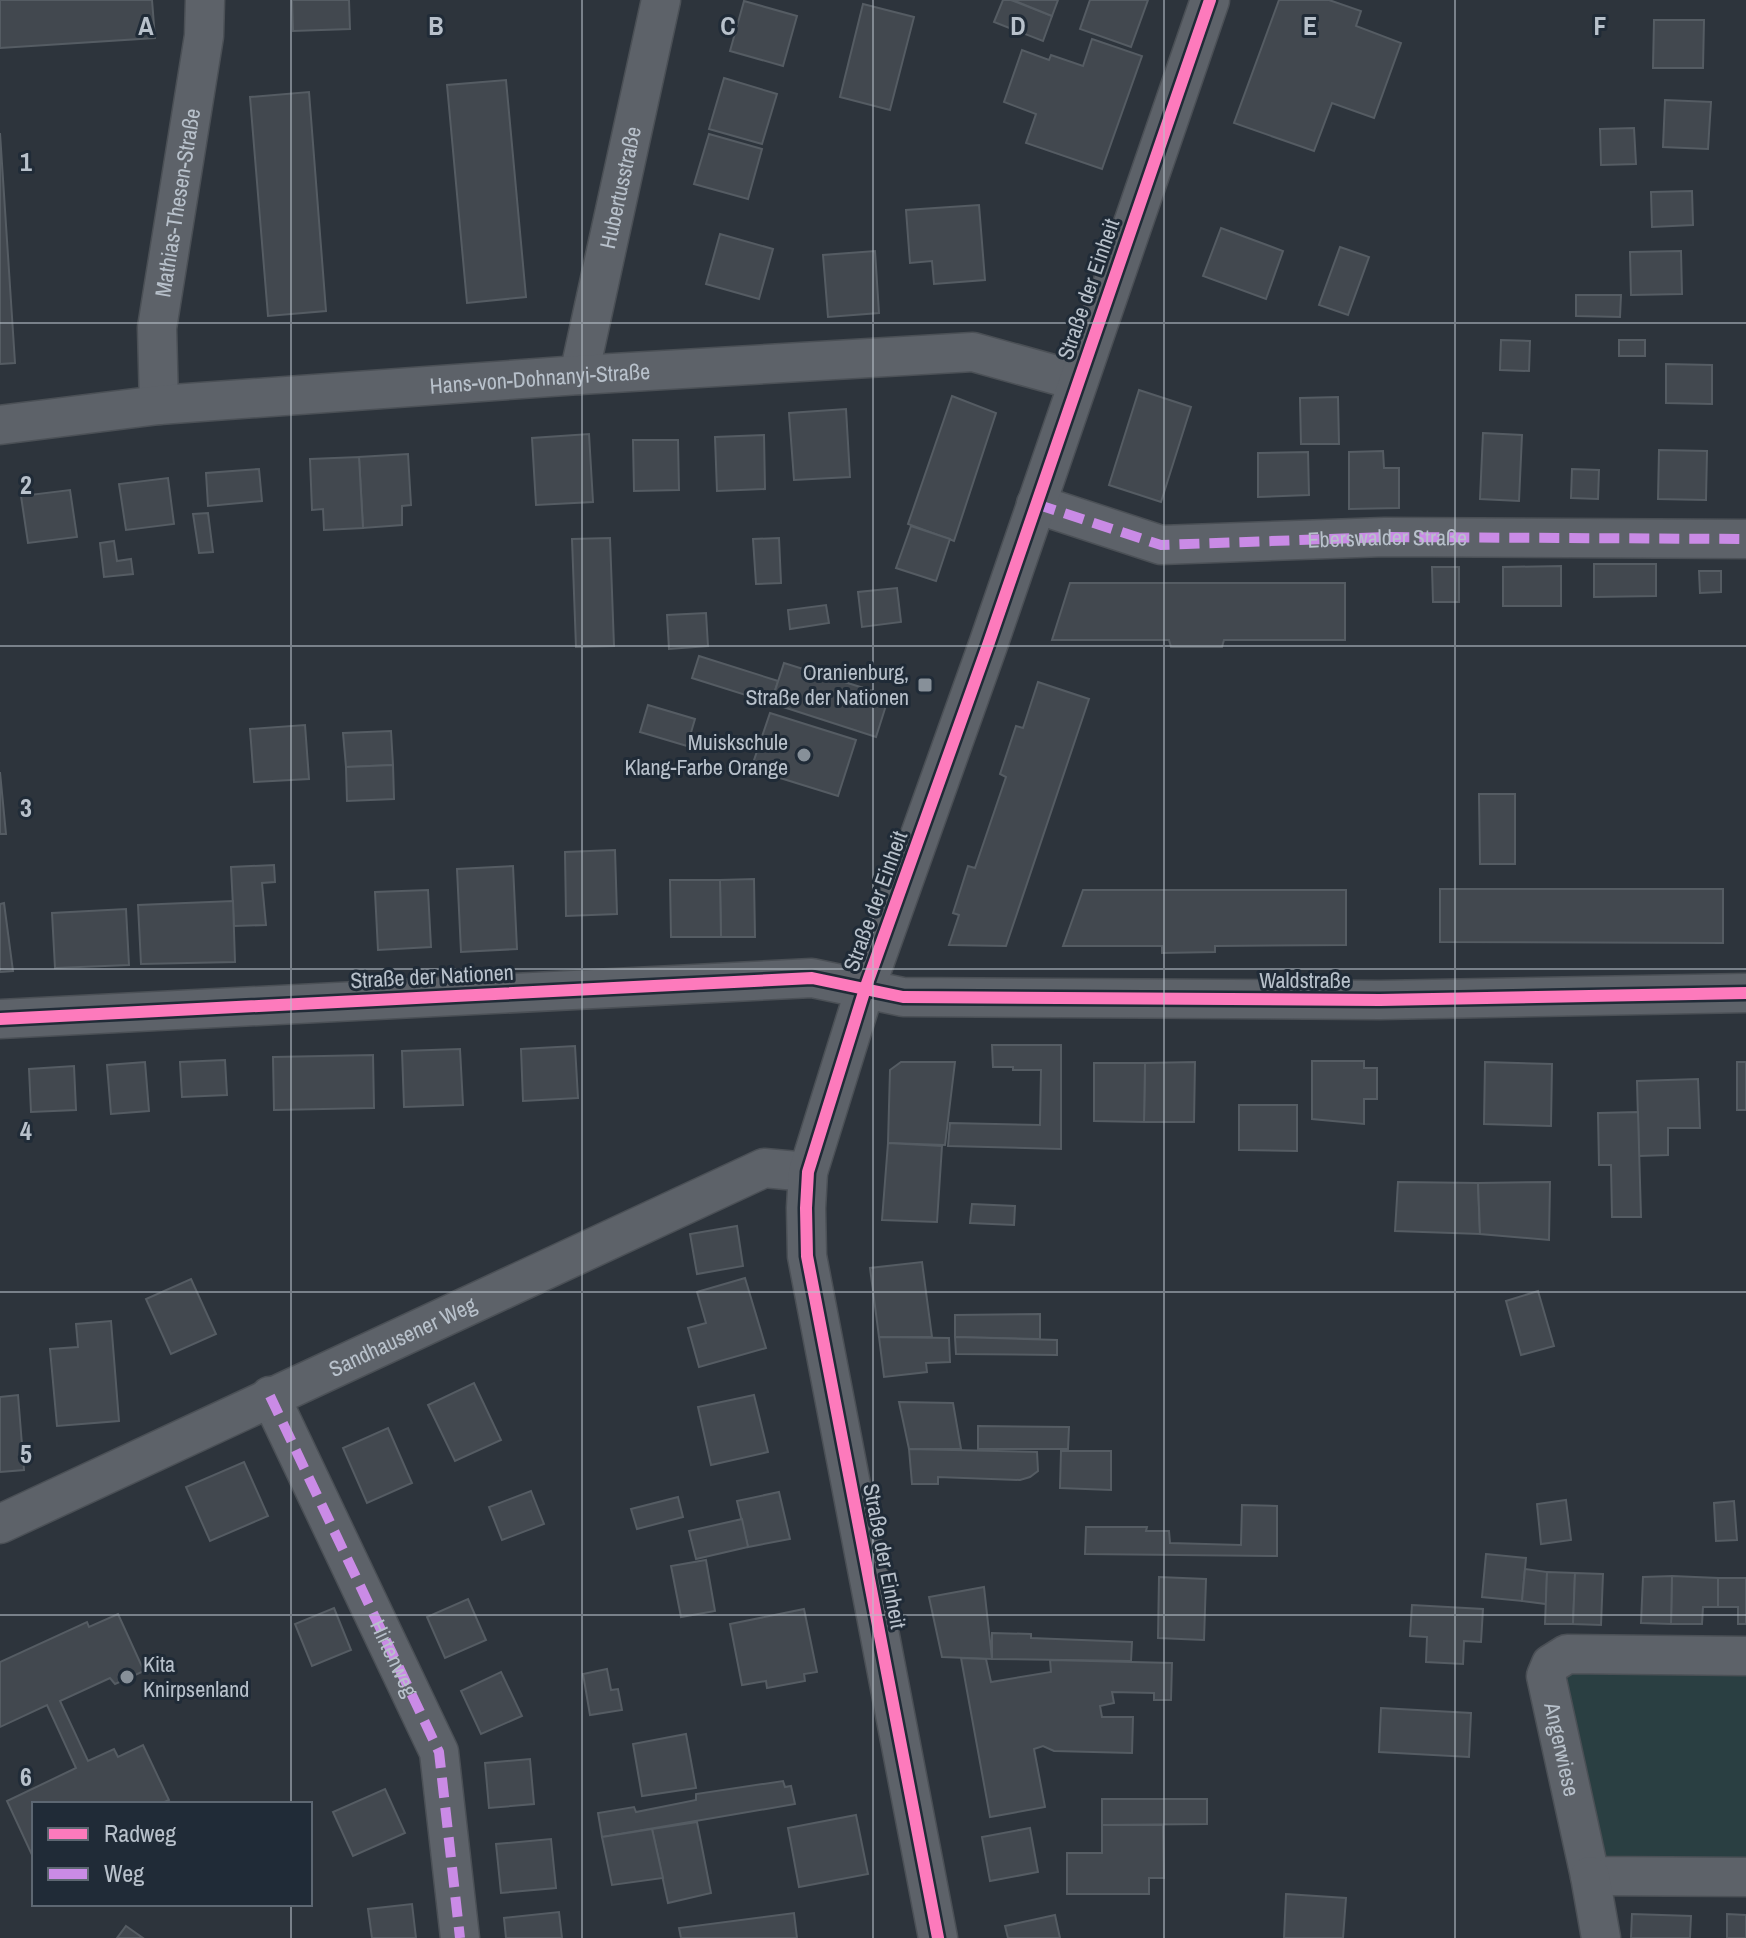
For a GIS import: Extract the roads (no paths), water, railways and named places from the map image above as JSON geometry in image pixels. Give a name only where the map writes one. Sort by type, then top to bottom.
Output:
[{"type":"street","name":"Mathias-Thesen-Straße","points":[[159,405],[157,328],[204,36],[205,0]]},
{"type":"street","name":"Hubertusstraße","points":[[579,375],[661,0]]},
{"type":"street","name":"Straße der Einheit","points":[[938,1938],[807,1256],[808,1172],[865,989],[1210,0]]},
{"type":"street","name":"Hans-von-Dohnanyi-Straße","points":[[0,425],[159,405],[579,375],[973,352],[1078,381]]},
{"type":"street","name":"Eberswalder Straße","points":[[1036,504],[1161,545],[1385,537],[1746,539]]},
{"type":"street","name":"Straße der Nationen","points":[[0,1019],[774,979],[812,978],[865,989]]},
{"type":"street","name":"Waldstraße","points":[[865,989],[903,997],[1364,1000],[1746,993]]},
{"type":"street","name":"Sandhausener Weg","points":[[0,1524],[764,1168],[808,1172]]},
{"type":"street","name":"Hirtenweg","points":[[270,1396],[439,1752],[460,1938]]},
{"type":"street","name":"Angerwiese","points":[[1601,1938],[1546,1676],[1551,1664],[1567,1654],[1746,1656]]},
{"type":"street","points":[[1590,1876],[1746,1877]]},
{"type":"place","name":"Oranienburg, Straße der Nationen","points":[[925,685]]},
{"type":"place","name":"Muiskschule Klang-Farbe Orange","points":[[804,755]]},
{"type":"place","name":"Kita Knirpsenland","points":[[127,1677]]}]
